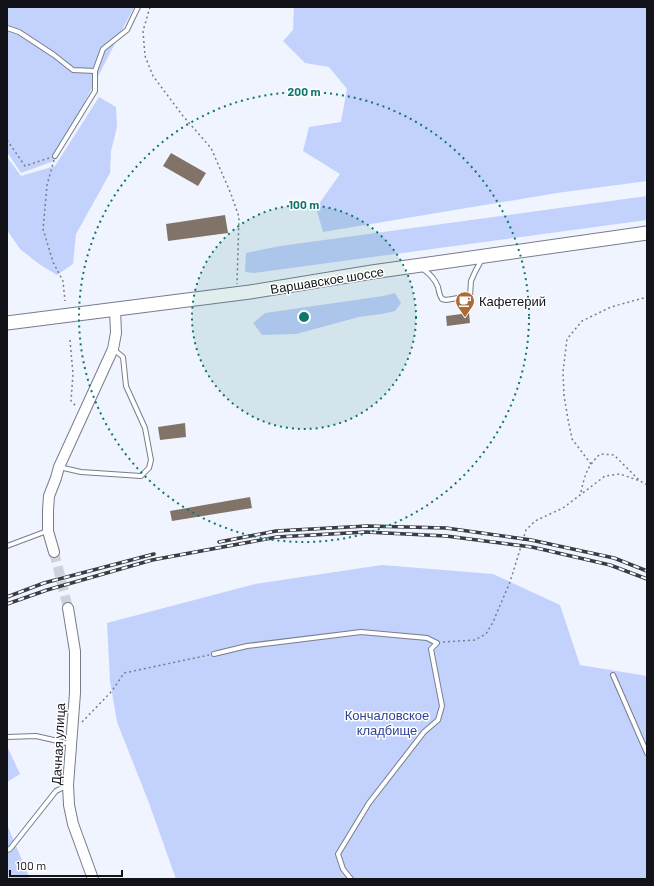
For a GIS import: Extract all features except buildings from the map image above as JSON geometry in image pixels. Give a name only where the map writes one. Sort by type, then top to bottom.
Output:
[{"type":"main road","name":"Варшавское шоссе","points":[[7,323],[238,294],[647,232]]},
{"type":"street","points":[[54,552],[48,531],[49,496],[59,467],[113,349],[116,333],[115,309]]},
{"type":"street","name":"Дачная улица","points":[[68,608],[75,651],[72,732],[68,785],[69,805],[73,824],[92,879]]},
{"type":"lane","points":[[55,156],[95,91],[94,71],[104,49],[127,30],[138,7]]},
{"type":"lane","points":[[7,28],[19,32],[54,55],[73,70],[94,71]]},
{"type":"lane","points":[[417,266],[432,277],[440,296],[442,299],[446,300],[470,296],[471,281],[485,256]]},
{"type":"lane","points":[[59,467],[81,472],[141,476],[149,468],[152,460],[145,428],[126,386],[123,357],[113,349]]},
{"type":"lane","points":[[7,546],[48,531]]},
{"type":"lane","points":[[214,654],[248,646],[361,632],[427,638],[437,643],[431,648],[442,706],[438,720],[424,732],[369,803],[338,854],[343,869],[351,879]]},
{"type":"lane","points":[[614,675],[647,753]]},
{"type":"lane","points":[[7,737],[36,736],[71,744]]},
{"type":"lane","points":[[7,850],[10,849],[56,792],[68,785]]},
{"type":"path","points":[[150,7],[143,31],[145,56],[153,76],[183,116],[211,148],[231,194],[239,217],[238,294]]},
{"type":"path","points":[[7,140],[25,166],[55,156]]},
{"type":"path","points":[[55,156],[47,185],[43,229],[53,262],[63,281],[65,301]]},
{"type":"path","points":[[590,464],[572,439],[568,419],[564,396],[563,372],[567,340],[582,321],[611,306],[647,296]]},
{"type":"path","points":[[70,340],[73,374],[71,401],[83,412]]},
{"type":"path","points":[[581,493],[585,474],[590,464],[600,454],[614,455],[640,481]]},
{"type":"path","points":[[437,643],[475,640],[486,634],[493,622],[510,582],[526,530],[535,521],[563,508],[605,476],[620,474],[647,485]]},
{"type":"path","points":[[72,732],[112,690],[124,673],[214,654]]},
{"type":"green space","points":[[7,7],[134,7],[54,161],[21,173],[7,152]]},
{"type":"green space","points":[[294,7],[647,7],[647,181],[557,193],[323,232],[316,208],[340,174],[303,151],[309,127],[341,122],[347,89],[329,67],[305,63],[283,41],[293,30]]},
{"type":"green space","points":[[99,97],[116,107],[117,127],[111,151],[110,173],[76,234],[73,264],[57,275],[39,264],[20,249],[7,230],[7,157],[21,176],[55,166]]},
{"type":"green space","points":[[647,196],[647,220],[254,273],[245,272],[246,253],[280,246]]},
{"type":"green space","points":[[395,293],[401,303],[395,311],[359,317],[296,334],[262,335],[253,323],[265,313]]},
{"type":"green space","name":"Кончаловское кладбище","points":[[382,565],[493,574],[560,605],[580,665],[647,676],[647,879],[176,879],[149,803],[117,722],[110,681],[107,623],[255,584]]},
{"type":"green space","points":[[7,746],[20,774],[7,782]]},
{"type":"green space","points":[[7,822],[8,827],[30,879],[7,879]]},
{"type":"tunnel","points":[[54,552],[68,608]]},
{"type":"railway","points":[[219,542],[276,531],[367,526],[446,528],[531,540],[614,558],[647,571]]},
{"type":"railway","points":[[7,604],[47,590],[152,560],[277,537],[366,532],[446,536],[532,547],[610,565],[647,579]]},
{"type":"railway","points":[[7,597],[44,583],[154,554]]},
{"type":"place","name":"Кафетерий","points":[[465,318]]}]
